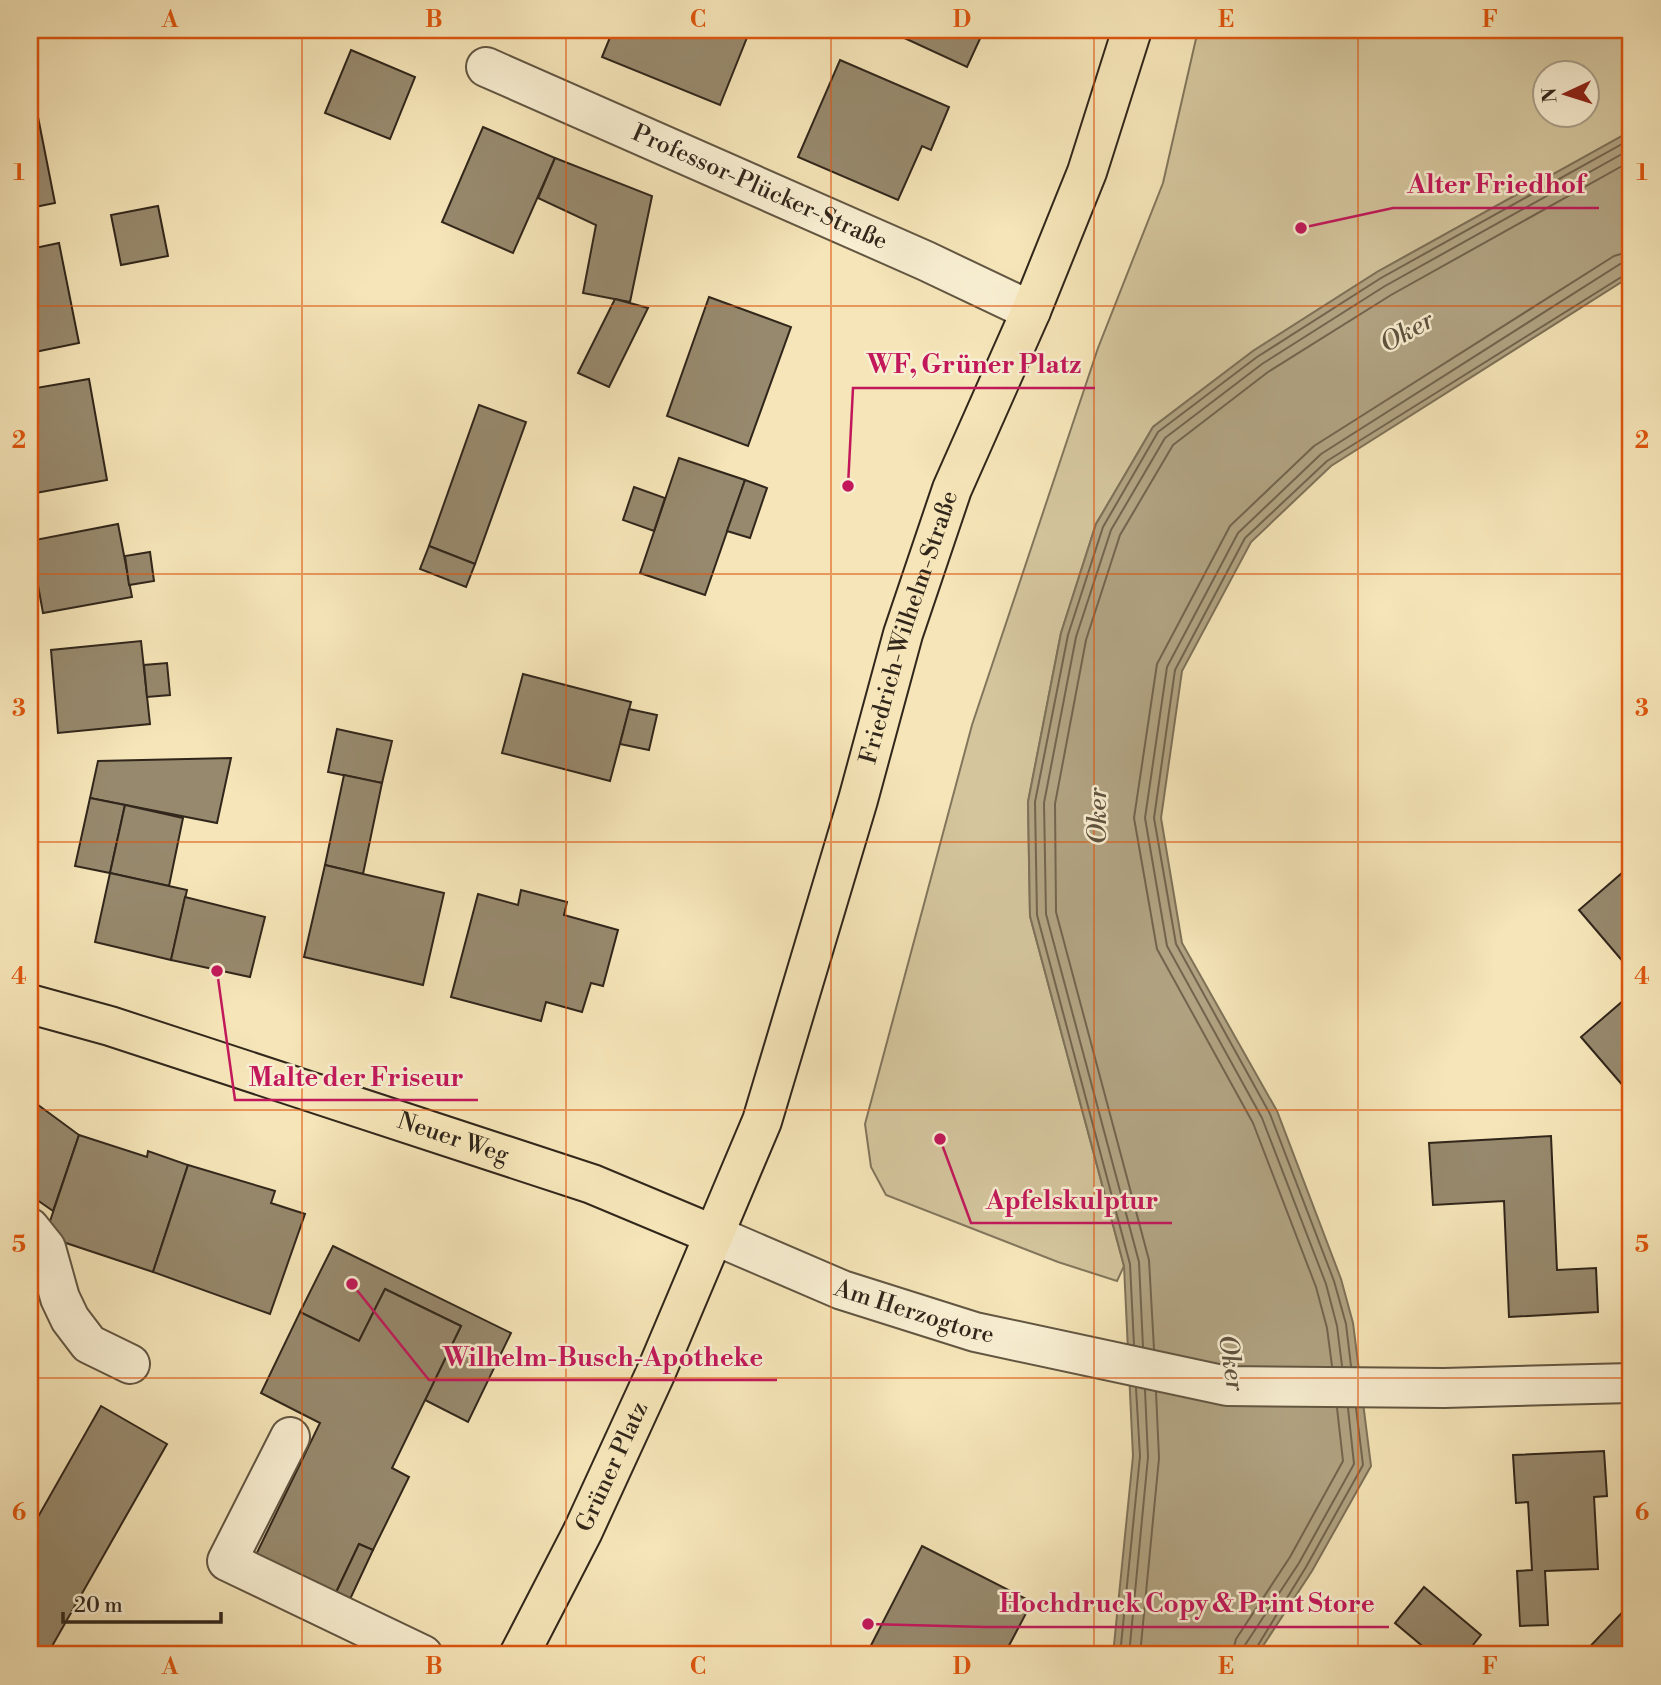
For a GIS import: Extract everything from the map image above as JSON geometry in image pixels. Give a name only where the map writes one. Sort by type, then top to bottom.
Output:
[{"type":"main road","name":"Friedrich-Wilhelm-Straße","points":[[714,1235],[762,1121],[854,814],[903,634],[943,515],[1031,311],[1087,172],[1132,30]]},
{"type":"main road","name":"Neuer Weg","points":[[30,1004],[110,1026],[592,1184],[714,1235]]},
{"type":"main road","name":"Grüner Platz","points":[[519,1655],[583,1531],[714,1235]]},
{"type":"street","name":"Professor-Plücker-Straße","points":[[486,67],[926,261],[1031,311]]},
{"type":"street","points":[[30,1228],[46,1248],[60,1298],[70,1319],[89,1344],[130,1364]]},
{"type":"street","name":"Am Herzogtore","points":[[714,1235],[869,1299],[975,1332],[1227,1386],[1444,1388],[1631,1383]]},
{"type":"street","points":[[290,1437],[227,1561],[423,1655]]},
{"type":"shaded area","points":[[1198,30],[1631,30],[1631,131],[1377,272],[1253,351],[1153,427],[1096,524],[1061,633],[1028,802],[1030,916],[1124,1266],[1117,1281],[1058,1262],[886,1195],[871,1167],[865,1124],[972,725],[1098,348],[1163,183]]},
{"type":"water","name":"Oker","points":[[1631,131],[1631,276],[1331,466],[1251,542],[1182,671],[1161,818],[1182,943],[1277,1111],[1341,1279],[1353,1323],[1371,1466],[1312,1571],[1257,1655],[1113,1655],[1133,1456],[1124,1266],[1030,916],[1028,802],[1061,633],[1096,524],[1153,427],[1253,351],[1377,272]]},
{"type":"building","points":[[613,30],[750,30],[720,105],[602,57]]},
{"type":"building","points":[[887,30],[984,30],[967,67]]},
{"type":"building","points":[[351,50],[415,77],[390,139],[325,113]]},
{"type":"building","points":[[840,60],[949,107],[931,150],[922,146],[898,200],[798,157]]},
{"type":"building","points":[[37,112],[55,203],[30,208],[30,113]]},
{"type":"building","points":[[483,127],[555,158],[513,253],[442,222]]},
{"type":"building","points":[[555,158],[652,196],[630,302],[583,293],[596,225],[538,198]]},
{"type":"building","points":[[158,206],[168,256],[121,265],[111,215]]},
{"type":"building","points":[[59,243],[79,343],[30,353],[30,249]]},
{"type":"building","points":[[709,297],[791,327],[748,446],[667,416]]},
{"type":"building","points":[[615,299],[648,308],[609,387],[578,373]]},
{"type":"building","points":[[89,379],[107,480],[30,494],[30,389]]},
{"type":"building","points":[[479,405],[526,422],[475,564],[429,546]]},
{"type":"building","points":[[679,458],[745,480],[705,595],[640,573]]},
{"type":"building","points":[[745,480],[767,488],[750,538],[727,531]]},
{"type":"building","points":[[634,487],[665,498],[654,531],[623,520]]},
{"type":"building","points":[[118,524],[132,597],[43,613],[30,541]]},
{"type":"building","points":[[429,546],[475,564],[466,587],[420,569]]},
{"type":"building","points":[[150,552],[154,581],[129,585],[125,556]]},
{"type":"building","points":[[141,641],[150,724],[58,733],[51,650]]},
{"type":"building","points":[[167,663],[170,695],[147,697],[144,665]]},
{"type":"building","points":[[523,674],[631,702],[610,781],[502,753]]},
{"type":"building","points":[[629,709],[657,715],[649,750],[620,744]]},
{"type":"building","points":[[337,729],[392,741],[382,783],[328,772]]},
{"type":"building","points":[[231,758],[217,823],[90,798],[98,761]]},
{"type":"building","points":[[344,775],[382,783],[363,874],[325,865]]},
{"type":"building","points":[[90,798],[125,805],[110,873],[75,866]]},
{"type":"building","points":[[125,805],[183,818],[169,886],[110,873]]},
{"type":"building","points":[[325,865],[444,893],[423,985],[304,957]]},
{"type":"building","points":[[110,873],[187,890],[171,960],[95,942]]},
{"type":"building","points":[[1622,873],[1631,884],[1631,971],[1579,910]]},
{"type":"building","points":[[521,890],[567,902],[564,915],[618,930],[603,986],[591,983],[582,1012],[546,1002],[541,1021],[451,997],[478,894],[518,905]]},
{"type":"building","points":[[185,897],[265,917],[250,977],[171,960]]},
{"type":"building","points":[[1631,994],[1631,1095],[1581,1037]]},
{"type":"building","points":[[30,1099],[79,1135],[53,1211],[30,1195]]},
{"type":"building","points":[[79,1135],[147,1157],[148,1151],[188,1165],[153,1272],[45,1236]]},
{"type":"building","points":[[1551,1136],[1557,1270],[1596,1268],[1598,1312],[1509,1317],[1504,1201],[1433,1205],[1429,1143]]},
{"type":"building","points":[[188,1165],[275,1191],[271,1203],[305,1214],[270,1314],[153,1272]]},
{"type":"building","points":[[333,1246],[511,1333],[468,1422],[425,1400],[461,1326],[385,1289],[359,1341],[300,1312]]},
{"type":"building","points":[[385,1289],[461,1326],[392,1468],[409,1477],[373,1550],[359,1544],[331,1603],[251,1565],[320,1423],[261,1393],[300,1312],[359,1341]]},
{"type":"building","points":[[101,1406],[167,1444],[47,1655],[30,1655],[30,1531]]},
{"type":"building","points":[[1604,1451],[1607,1496],[1594,1497],[1598,1569],[1545,1571],[1548,1625],[1520,1626],[1517,1571],[1532,1570],[1528,1502],[1516,1503],[1513,1455]]},
{"type":"building","points":[[359,1544],[373,1550],[345,1610],[331,1603]]},
{"type":"building","points":[[922,1546],[1032,1602],[1004,1655],[866,1655]]},
{"type":"building","points":[[1424,1587],[1481,1635],[1465,1655],[1433,1655],[1395,1623]]},
{"type":"building","points":[[1631,1603],[1631,1655],[1582,1655]]},
{"type":"place","name":"Alter Friedhof","points":[[1301,228]]},
{"type":"place","name":"WF, Grüner Platz","points":[[848,486]]},
{"type":"place","name":"Malte der Friseur","points":[[217,971]]},
{"type":"place","name":"Apfelskulptur","points":[[940,1139]]},
{"type":"place","name":"Wilhelm-Busch-Apotheke","points":[[352,1284]]},
{"type":"place","name":"Hochdruck Copy & Print Store","points":[[868,1624]]}]
